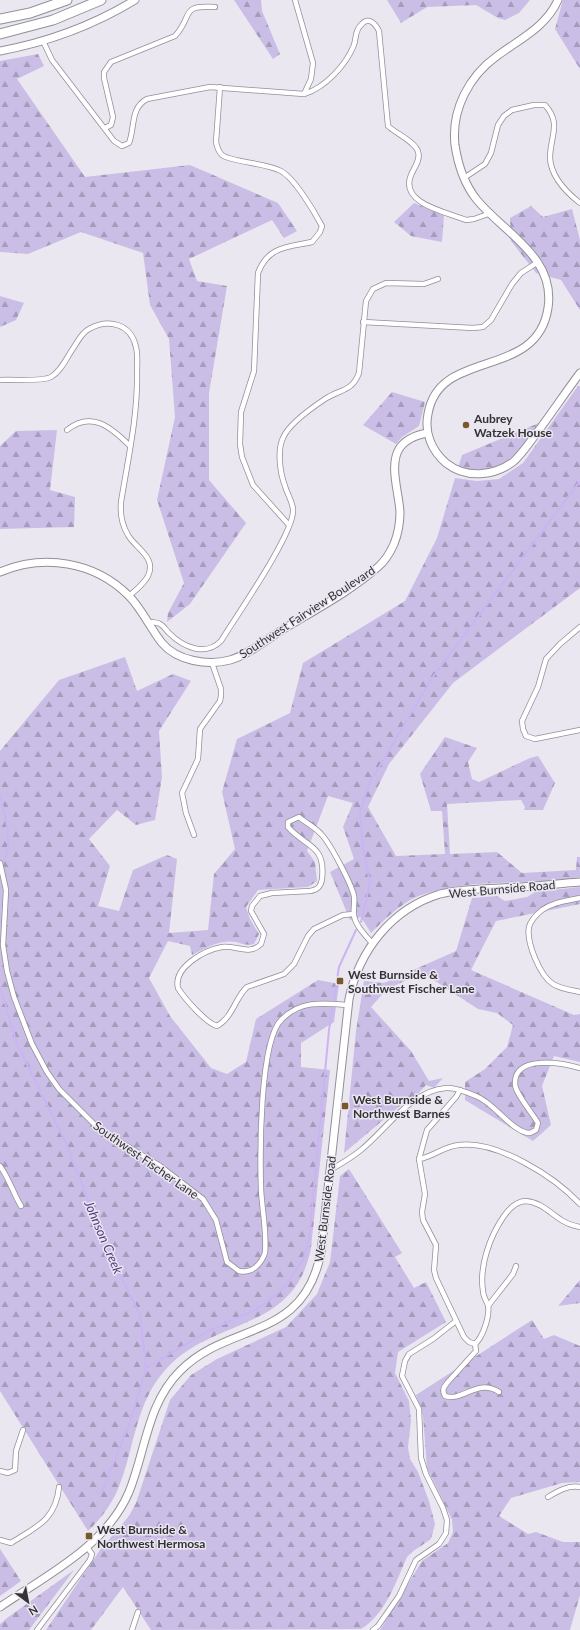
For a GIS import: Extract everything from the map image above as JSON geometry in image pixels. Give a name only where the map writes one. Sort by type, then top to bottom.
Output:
[{"type":"highway","points":[[0,19],[30,12],[67,0]]},
{"type":"highway","points":[[0,34],[53,20],[101,0]]},
{"type":"main road","points":[[0,51],[43,41],[85,26],[135,0]]},
{"type":"main road","points":[[558,0],[549,16],[540,26],[490,61],[474,78],[467,90],[458,112],[455,138],[458,160],[464,178],[475,197],[528,249],[538,262],[544,277],[548,299],[546,318],[540,330],[529,343],[513,355],[464,371],[447,381],[438,389],[431,401],[428,414],[427,433],[434,450],[453,467],[462,472],[474,474],[497,470],[508,465],[519,456],[580,373]]},
{"type":"main road","name":"Southwest Fairview Boulevard","points":[[0,572],[34,562],[65,563],[89,569],[104,576],[129,596],[163,644],[174,652],[194,660],[212,663],[230,660],[249,651],[347,589],[382,564],[394,545],[399,526],[399,501],[395,465],[397,454],[401,446],[410,439],[427,433]]},
{"type":"main road","name":"West Burnside Road","points":[[0,1607],[87,1547],[106,1528],[124,1502],[136,1472],[155,1406],[163,1391],[176,1374],[204,1353],[280,1317],[296,1305],[309,1289],[318,1267],[321,1252],[348,1005],[355,976],[362,959],[372,943],[386,926],[405,911],[425,900],[441,894],[468,890],[580,882]]},
{"type":"street","points":[[295,0],[312,53],[313,63],[311,79],[304,94]]},
{"type":"street","points":[[105,128],[111,125],[114,117],[104,78],[104,72],[111,62],[175,36],[181,30],[191,10],[195,6],[215,7]]},
{"type":"street","points":[[43,41],[52,60],[116,144],[124,146],[130,141],[136,110],[143,101],[197,88],[220,87],[304,94],[319,87],[342,65],[350,54],[357,30],[361,24],[366,21],[372,21],[376,24],[379,31],[388,126],[395,133],[411,143],[418,151],[419,158],[408,185],[410,191],[419,202],[466,220],[474,219],[490,213]]},
{"type":"street","points":[[220,87],[216,142],[218,150],[223,156],[264,165],[282,172],[290,179],[322,226],[320,232],[312,242],[280,248],[270,254],[261,265],[258,273],[254,371],[241,412],[240,444],[246,470],[253,485],[289,525]]},
{"type":"street","points":[[464,178],[485,164],[491,154],[498,125],[504,116],[512,110],[534,105],[545,105],[552,112],[554,120],[550,160],[554,174],[566,193],[580,203]]},
{"type":"street","points":[[363,322],[473,328],[483,327],[491,320],[512,284],[521,273],[538,262]]},
{"type":"street","points":[[148,622],[162,624],[179,641],[194,648],[207,650],[221,641],[283,541],[289,525],[293,508],[284,485],[281,469],[280,452],[283,438],[293,425],[325,399],[352,387],[356,382],[359,373],[366,301],[373,289],[386,283],[424,284],[438,279]]},
{"type":"street","points":[[0,380],[50,377],[58,370],[84,332],[102,324],[110,323],[118,325],[127,330],[133,337],[137,349],[137,390],[121,502],[121,515],[128,535],[146,555],[150,569],[145,581],[129,596]]},
{"type":"street","points":[[67,430],[81,422],[94,420],[117,433],[130,446]]},
{"type":"street","points":[[580,627],[560,644],[546,659],[538,687],[522,721],[526,736],[535,739],[580,730]]},
{"type":"street","points":[[194,835],[186,813],[182,793],[198,759],[200,729],[220,701],[221,689],[212,663]]},
{"type":"street","points":[[354,914],[343,915],[314,929],[308,936],[294,964],[288,970],[277,977],[247,987],[230,1015],[217,1026],[210,1024],[178,988],[177,982],[181,971],[205,953],[224,947],[231,947],[246,951],[252,950],[261,944],[264,934],[251,911],[252,906],[260,896],[265,894],[310,891],[316,890],[319,887],[322,874],[321,861],[314,847],[288,827],[288,822],[293,818],[299,817],[316,829],[330,846],[354,895],[354,914],[364,934],[372,943]]},
{"type":"street","name":"Southwest Fischer Lane","points":[[0,863],[6,890],[3,944],[7,972],[14,997],[32,1044],[47,1072],[59,1089],[99,1129],[158,1165],[203,1199],[216,1220],[227,1262],[239,1272],[252,1270],[263,1259],[265,1253],[260,1137],[266,1072],[271,1038],[281,1020],[296,1009],[317,1002],[348,1005]]},
{"type":"street","points":[[580,898],[555,903],[541,910],[532,921],[529,936],[537,962],[547,979],[560,987],[580,992]]},
{"type":"street","points":[[330,1170],[361,1150],[410,1104],[420,1097],[445,1088],[460,1090],[480,1098],[520,1131],[530,1133],[536,1130],[538,1123],[514,1084],[516,1075],[522,1068],[533,1063],[561,1064],[580,1068]]},
{"type":"street","points":[[460,1090],[456,1097],[427,1130],[418,1159],[425,1194],[422,1212],[423,1220],[436,1245],[434,1270],[436,1278],[464,1337],[469,1342],[476,1344]]},
{"type":"street","points":[[418,1159],[428,1158],[459,1144],[482,1147],[510,1155],[547,1175],[580,1204]]},
{"type":"street","points":[[0,1166],[6,1174],[13,1193],[22,1206]]},
{"type":"street","points":[[488,1306],[482,1290],[487,1250],[496,1227],[513,1206],[523,1202],[536,1204],[550,1211],[564,1222],[580,1227]]},
{"type":"street","points":[[499,1392],[488,1387],[475,1389],[454,1397],[445,1396],[443,1393],[443,1388],[476,1351],[476,1344],[482,1335],[488,1306],[513,1274],[516,1266]]},
{"type":"street","points":[[373,1630],[378,1626],[399,1596],[416,1560],[438,1544],[446,1533],[447,1525],[443,1508],[426,1474],[421,1458],[419,1409],[402,1376],[405,1361],[409,1354],[433,1339],[456,1321]]},
{"type":"street","points":[[0,1471],[8,1473],[15,1470],[16,1451],[23,1430]]},
{"type":"street","points":[[548,1497],[563,1489],[574,1486],[580,1487]]},
{"type":"street","points":[[0,1540],[11,1543],[45,1520],[54,1510],[59,1487]]},
{"type":"street","points":[[37,1630],[90,1560],[92,1554],[87,1547]]},
{"type":"street","points":[[132,1630],[138,1612]]},
{"type":"green space","points":[[234,0],[261,0],[262,11],[280,54],[273,59]]},
{"type":"green space","points":[[387,0],[530,0],[519,13],[505,20],[498,18],[476,5],[427,7],[401,23]]},
{"type":"green space","points":[[563,0],[580,0],[580,69],[555,29]]},
{"type":"green space","points":[[38,54],[44,66],[17,79],[85,177],[190,165],[278,203],[297,231],[284,238],[272,220],[189,259],[197,281],[227,286],[209,393],[209,480],[246,523],[190,604],[167,622],[168,613],[184,583],[157,500],[175,417],[169,339],[150,305],[143,253],[81,232],[28,254],[0,252],[0,61]]},
{"type":"green space","points":[[414,203],[444,215],[442,242],[411,236],[394,222]]},
{"type":"green space","points":[[531,206],[543,217],[572,209],[580,240],[580,310],[561,280],[536,273],[511,241],[510,218]]},
{"type":"green space","points":[[0,296],[24,303],[16,320],[0,327]]},
{"type":"green space","points":[[578,386],[580,387],[580,588],[453,683],[389,764],[368,807],[396,856],[445,854],[442,811],[431,811],[420,774],[445,737],[477,748],[468,762],[472,779],[479,782],[530,758],[538,756],[555,783],[543,810],[524,810],[525,807],[521,800],[447,804],[450,854],[497,852],[522,873],[576,870],[577,857],[580,857],[580,877],[560,880],[456,886],[436,891],[416,897],[404,904],[386,918],[371,933],[361,917],[350,920],[330,872],[354,859],[343,827],[353,803],[328,796],[307,851],[315,862],[317,881],[308,887],[258,890],[246,907],[250,919],[259,934],[254,944],[247,945],[230,941],[224,942],[213,945],[192,955],[190,946],[168,941],[149,978],[170,1016],[211,1068],[227,1074],[246,1062],[256,1019],[318,980],[339,984],[334,1022],[301,1043],[301,1067],[330,1070],[311,1248],[302,1275],[289,1295],[271,1309],[252,1320],[208,1339],[187,1351],[168,1367],[157,1380],[142,1410],[118,1489],[105,1512],[88,1531],[0,1391],[0,751],[59,680],[125,657],[137,691],[173,674],[191,681],[159,731],[162,777],[155,820],[136,825],[117,810],[89,839],[110,866],[98,906],[119,911],[133,870],[167,855],[177,859],[169,933],[208,930],[214,874],[235,849],[222,792],[237,739],[290,713],[303,663],[405,601],[437,538],[455,478],[477,481],[499,479],[523,463]]},
{"type":"green space","points":[[392,392],[425,402],[419,426],[402,437],[396,444],[363,425]]},
{"type":"green space","points":[[539,423],[515,454],[498,466],[487,469],[458,468],[462,455]]},
{"type":"green space","points":[[57,430],[50,490],[75,497],[74,527],[0,529],[0,446],[16,431]]},
{"type":"green space","points":[[580,887],[580,904],[496,921],[471,970],[574,1015],[580,1014],[580,1062],[554,1056],[542,1086],[551,1125],[533,1141],[465,1100],[465,1082],[485,1069],[507,1047],[513,1025],[497,1013],[478,1009],[423,973],[387,989],[371,1007],[411,1051],[429,1081],[443,1078],[434,1088],[426,1085],[415,1097],[407,1100],[344,1153],[356,1031],[364,981],[384,983],[456,951],[472,898],[497,896],[505,901],[527,897],[535,892]]},
{"type":"green space","points":[[349,1169],[402,1253],[395,1257],[414,1288],[426,1282],[446,1322],[398,1352],[395,1373],[409,1401],[411,1421],[408,1447],[410,1459],[418,1472],[429,1501],[435,1524],[431,1539],[407,1557],[394,1587],[383,1607],[369,1623],[361,1629],[151,1630],[123,1587],[91,1630],[46,1630],[100,1550],[129,1516],[136,1503],[170,1400],[191,1375],[217,1359],[286,1327],[317,1294],[330,1262],[340,1176]]},
{"type":"green space","points":[[580,1280],[580,1303],[558,1306]]},
{"type":"green space","points":[[532,1320],[544,1339],[554,1335],[580,1346],[580,1482],[562,1483],[511,1498],[499,1516],[528,1534],[536,1532],[563,1542],[580,1542],[580,1595],[570,1630],[380,1630],[422,1561],[448,1543],[453,1532],[452,1520],[427,1468],[423,1416],[416,1395]]},
{"type":"green space","points":[[0,1549],[21,1581],[0,1596]]},
{"type":"green space","points":[[74,1570],[29,1630],[0,1630],[0,1624],[7,1618]]},
{"type":"waterway","points":[[361,922],[370,883],[363,848],[360,812],[369,784],[432,678],[580,481]]},
{"type":"waterway","name":"Johnson Creek","points":[[0,795],[8,830],[8,848],[2,865]]},
{"type":"waterway","points":[[334,999],[339,967],[356,930]]},
{"type":"waterway","name":"Johnson Creek","points":[[0,986],[17,1044],[66,1143],[108,1251],[140,1315],[146,1368],[130,1422],[101,1494]]},
{"type":"waterway","points":[[146,1368],[210,1330],[255,1310],[267,1302],[283,1289],[303,1260],[309,1240],[329,1030],[333,1006]]},
{"type":"place","name":"Aubrey Watzek House","points":[[466,425]]},
{"type":"place","name":"West Burnside & Southwest Fischer Lane","points":[[340,981]]},
{"type":"place","name":"West Burnside & Northwest Barnes","points":[[345,1106]]},
{"type":"place","name":"West Burnside & Northwest Hermosa","points":[[89,1536]]}]
